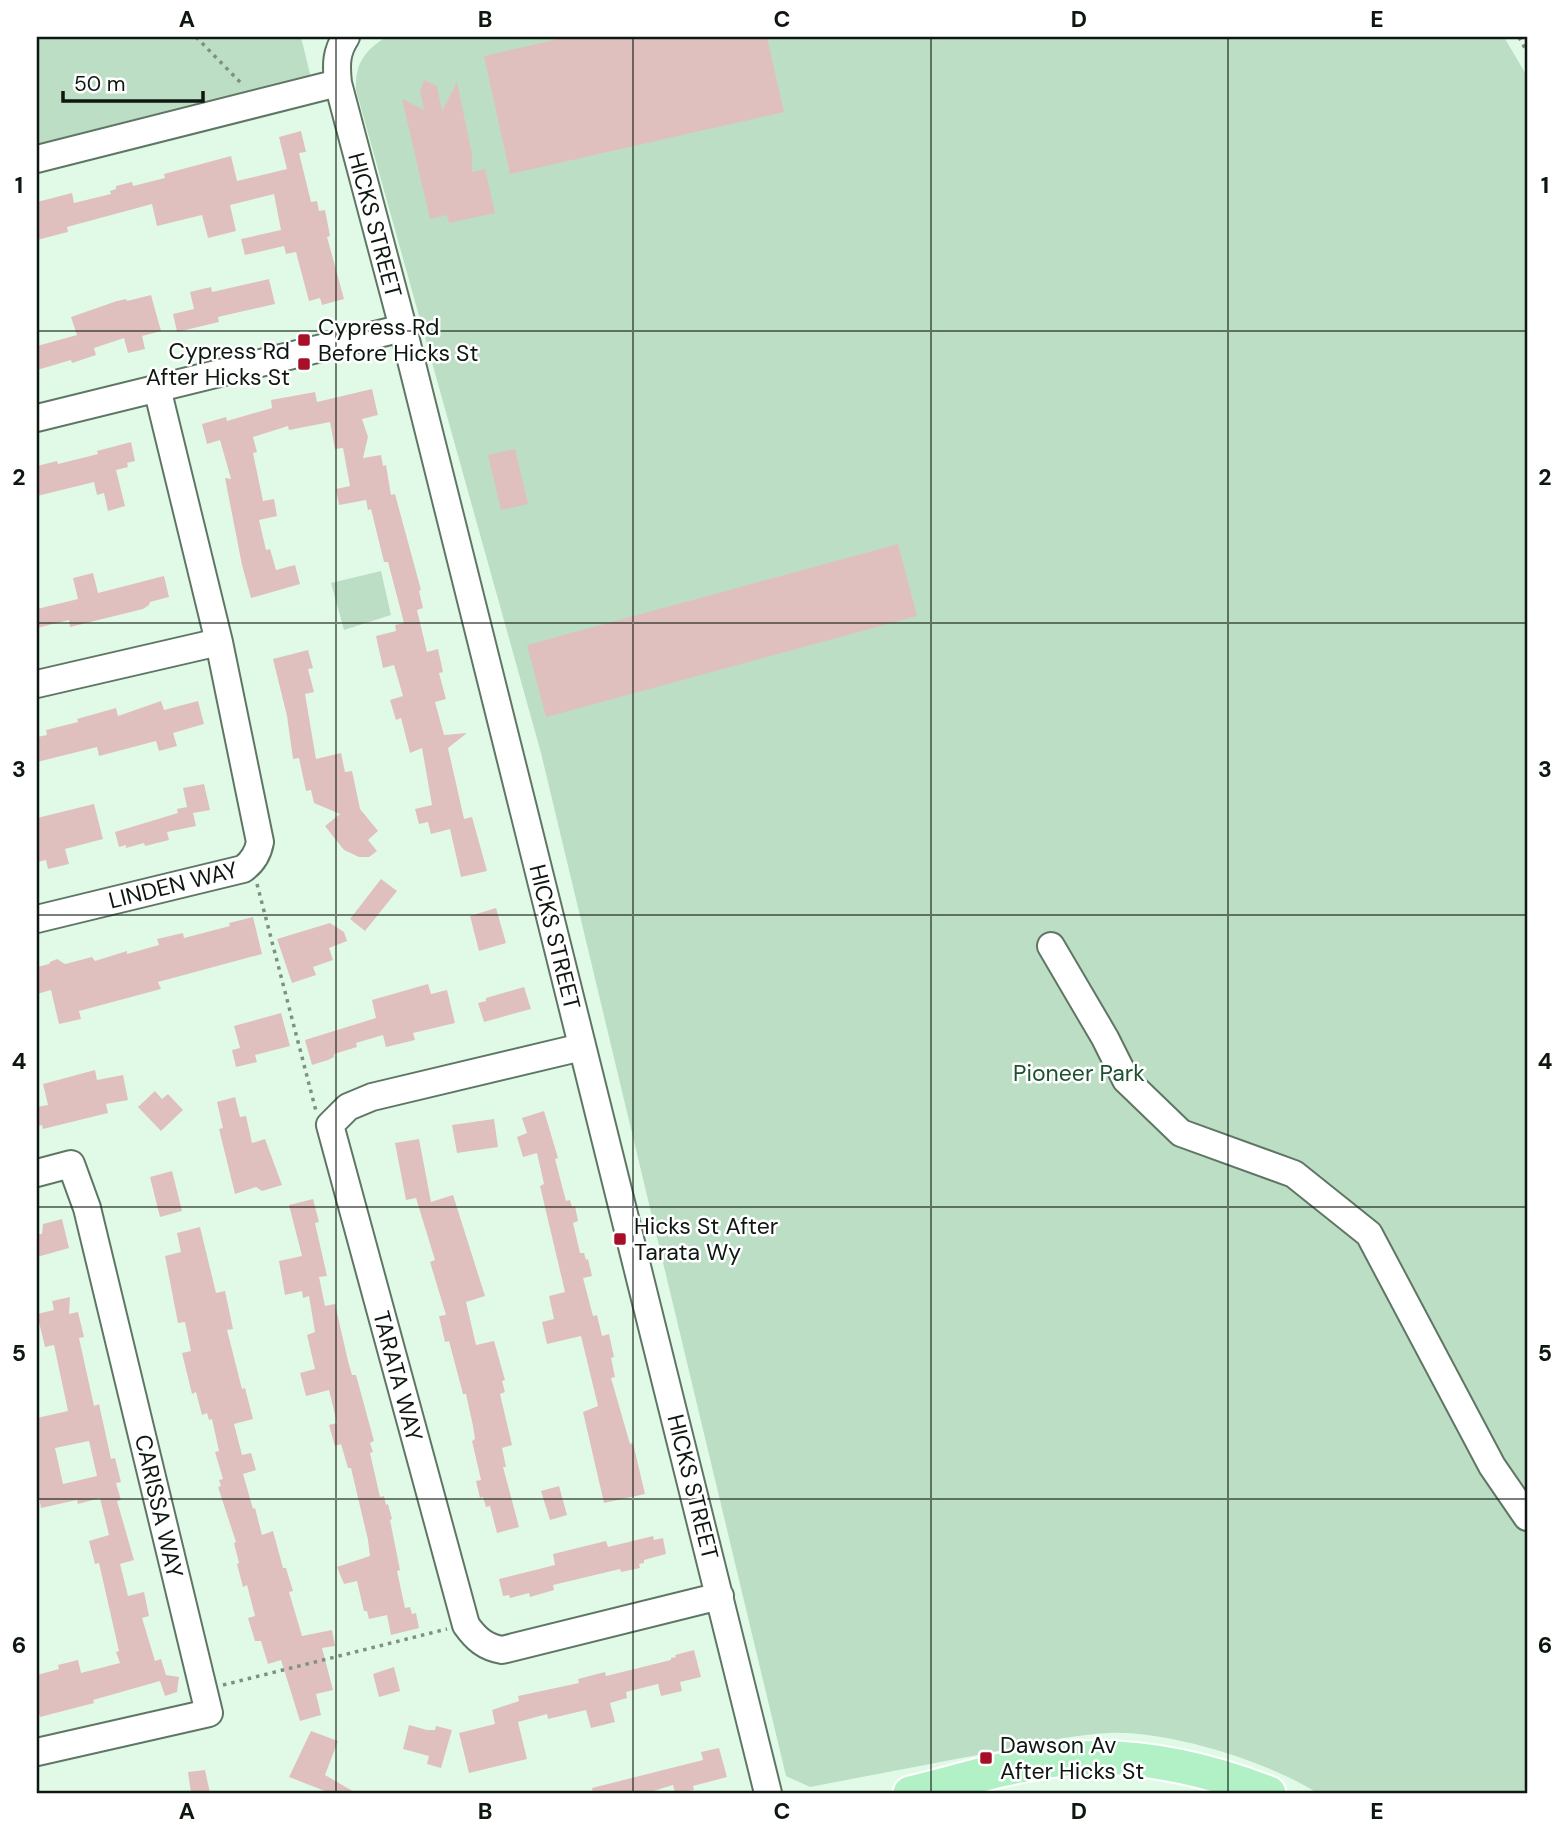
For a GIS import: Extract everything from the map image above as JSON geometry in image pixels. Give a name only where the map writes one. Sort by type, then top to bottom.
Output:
[{"type":"main road","points":[[910,1793],[1009,1768],[1051,1760],[1087,1758],[1144,1760],[1208,1783],[1269,1793]]},
{"type":"street","name":"HICKS STREET","points":[[346,37],[337,56],[338,83],[402,328],[768,1793]]},
{"type":"street","points":[[37,159],[338,83]]},
{"type":"street","points":[[37,418],[402,328]]},
{"type":"street","name":"LINDEN WAY","points":[[37,919],[243,869],[257,853],[260,842],[219,642],[157,388]]},
{"type":"street","points":[[37,684],[219,642]]},
{"type":"street","points":[[1051,946],[1105,1038],[1126,1080],[1181,1133],[1294,1174],[1369,1234],[1492,1466],[1527,1517]]},
{"type":"street","points":[[330,1125],[348,1107],[372,1097],[582,1047]]},
{"type":"street","name":"TARATA WAY","points":[[330,1125],[466,1625]]},
{"type":"street","name":"CARISSA WAY","points":[[37,1173],[71,1164],[87,1208],[209,1713],[37,1752]]},
{"type":"street","points":[[466,1625],[482,1644],[502,1650],[720,1596]]},
{"type":"path","points":[[196,37],[244,86],[249,106]]},
{"type":"path","points":[[1519,37],[1527,52]]},
{"type":"path","points":[[251,862],[317,1114],[330,1125]]},
{"type":"path","points":[[203,1690],[466,1625]]},
{"type":"green space","points":[[37,37],[301,37],[311,78],[37,144]]},
{"type":"green space","name":"Pioneer Park","points":[[386,37],[1504,37],[1527,76],[1527,1793],[1317,1793],[1273,1770],[1217,1750],[1133,1733],[1066,1738],[810,1787],[786,1776],[541,753],[356,90],[357,73],[362,59]]},
{"type":"green space","points":[[381,571],[391,615],[344,630],[331,583]]},
{"type":"building","points":[[567,37],[767,37],[784,112],[510,174],[484,56]]},
{"type":"building","points":[[424,80],[437,86],[442,111],[457,82],[472,154],[472,172],[485,169],[495,213],[449,223],[447,215],[430,219],[402,99],[424,110],[420,91]]},
{"type":"building","points":[[301,131],[306,152],[299,153],[311,202],[317,201],[319,211],[325,210],[330,236],[327,237],[344,299],[322,305],[320,298],[309,301],[296,252],[286,254],[284,246],[245,255],[241,239],[281,230],[274,194],[230,205],[236,231],[208,238],[202,215],[157,226],[152,204],[67,227],[68,232],[37,240],[37,202],[72,193],[74,203],[111,194],[110,191],[116,189],[116,186],[132,182],[133,186],[165,178],[164,174],[231,156],[237,181],[287,169],[279,137]]},
{"type":"building","points":[[269,279],[275,304],[218,317],[219,322],[177,332],[173,314],[194,309],[190,292],[211,287],[212,292]]},
{"type":"building","points":[[151,295],[161,331],[142,336],[145,349],[128,353],[124,338],[94,348],[96,355],[37,370],[37,346],[77,335],[71,317],[117,301]]},
{"type":"building","points":[[372,389],[378,415],[362,419],[368,437],[363,458],[381,455],[383,466],[386,465],[391,495],[395,494],[421,590],[423,608],[417,610],[427,652],[438,649],[443,672],[439,673],[446,699],[435,702],[444,735],[467,733],[448,748],[464,819],[472,817],[487,871],[461,877],[450,829],[431,834],[428,822],[419,824],[415,809],[432,805],[422,748],[410,753],[401,718],[396,720],[390,700],[403,696],[394,665],[383,668],[376,636],[396,631],[395,625],[404,623],[388,562],[384,562],[371,509],[368,510],[366,500],[339,505],[336,489],[350,486],[343,448],[335,449],[330,422],[289,430],[288,426],[253,437],[257,452],[253,453],[263,501],[274,499],[277,516],[259,520],[266,550],[270,549],[276,570],[295,565],[300,584],[251,598],[225,478],[231,479],[220,440],[207,444],[202,424],[226,417],[227,421],[272,408],[271,400],[315,392],[317,402]]},
{"type":"building","points":[[131,442],[135,461],[127,463],[128,467],[116,470],[125,506],[108,511],[104,493],[97,495],[94,482],[37,496],[37,466],[98,454],[97,451]]},
{"type":"building","points":[[515,449],[528,504],[501,510],[488,455]]},
{"type":"building","points":[[898,544],[917,616],[546,717],[527,645]]},
{"type":"building","points":[[93,573],[98,593],[164,576],[169,597],[150,602],[143,609],[70,627],[69,620],[37,628],[37,609],[78,599],[73,578]]},
{"type":"building","points":[[308,650],[313,668],[308,669],[314,692],[305,694],[316,759],[341,753],[345,772],[352,771],[360,809],[378,831],[368,840],[377,851],[369,857],[359,857],[344,850],[325,826],[340,814],[314,803],[311,790],[306,791],[299,758],[293,759],[287,716],[273,659]]},
{"type":"building","points":[[161,701],[164,710],[198,701],[204,724],[173,733],[177,746],[159,751],[156,741],[99,756],[97,747],[37,762],[37,737],[47,735],[46,730],[116,708],[118,716]]},
{"type":"building","points":[[204,784],[210,810],[193,813],[196,826],[167,832],[169,840],[145,846],[144,843],[119,847],[115,832],[178,813],[177,809],[187,807],[183,788]]},
{"type":"building","points":[[94,804],[103,839],[65,849],[69,864],[48,869],[46,860],[37,862],[37,818]]},
{"type":"building","points":[[381,879],[397,891],[365,931],[350,919]]},
{"type":"building","points":[[496,908],[506,943],[479,951],[470,916]]},
{"type":"building","points":[[253,917],[262,954],[158,982],[161,989],[79,1011],[81,1019],[59,1024],[51,990],[37,994],[37,967],[57,959],[65,964],[92,957],[95,961],[159,945],[157,939],[183,933],[184,938]]},
{"type":"building","points":[[330,923],[344,932],[347,941],[329,948],[333,960],[313,967],[316,975],[292,983],[277,939]]},
{"type":"building","points":[[428,984],[431,994],[447,990],[455,1023],[413,1033],[415,1040],[386,1047],[383,1035],[356,1043],[357,1047],[312,1065],[305,1040],[376,1018],[372,1000]]},
{"type":"building","points":[[524,987],[531,1009],[484,1022],[478,1003]]},
{"type":"building","points":[[281,1013],[290,1046],[255,1055],[257,1062],[236,1067],[232,1050],[240,1048],[234,1026]]},
{"type":"building","points":[[95,1070],[97,1080],[123,1075],[128,1100],[106,1104],[108,1113],[43,1129],[42,1125],[37,1126],[37,1107],[48,1105],[43,1084]]},
{"type":"building","points":[[155,1091],[162,1099],[168,1094],[183,1110],[161,1131],[138,1107]]},
{"type":"building","points":[[235,1097],[240,1117],[246,1116],[252,1143],[265,1139],[282,1185],[262,1191],[256,1187],[235,1194],[219,1129],[223,1128],[217,1102]]},
{"type":"building","points":[[544,1111],[558,1158],[555,1159],[566,1201],[570,1200],[572,1207],[575,1206],[578,1221],[573,1223],[580,1253],[584,1253],[586,1260],[588,1259],[592,1276],[583,1278],[593,1316],[597,1315],[602,1336],[609,1334],[615,1377],[611,1378],[630,1444],[633,1443],[645,1494],[604,1503],[583,1412],[598,1406],[581,1336],[547,1344],[542,1322],[554,1319],[549,1296],[565,1292],[540,1186],[544,1184],[537,1153],[523,1157],[517,1137],[527,1133],[522,1118]]},
{"type":"building","points":[[494,1119],[498,1147],[457,1153],[452,1125]]},
{"type":"building","points":[[419,1139],[431,1202],[453,1195],[485,1296],[466,1302],[476,1345],[494,1341],[505,1380],[502,1381],[505,1392],[500,1394],[512,1445],[502,1448],[506,1467],[503,1467],[519,1527],[497,1533],[490,1506],[486,1507],[483,1497],[480,1498],[476,1481],[481,1480],[472,1441],[475,1439],[473,1426],[466,1394],[463,1394],[449,1341],[445,1342],[439,1316],[446,1315],[430,1262],[435,1260],[416,1198],[406,1200],[395,1143]]},
{"type":"building","points":[[172,1171],[182,1211],[160,1217],[150,1177]]},
{"type":"building","points":[[313,1199],[319,1222],[315,1223],[327,1276],[319,1277],[325,1306],[335,1304],[352,1375],[356,1375],[374,1441],[370,1443],[373,1452],[370,1453],[380,1497],[384,1496],[392,1519],[390,1520],[400,1570],[397,1571],[405,1608],[410,1607],[412,1614],[416,1613],[419,1628],[391,1635],[387,1615],[369,1619],[367,1611],[364,1611],[357,1581],[344,1584],[337,1567],[370,1556],[368,1540],[351,1468],[348,1468],[341,1444],[335,1446],[329,1425],[337,1423],[329,1390],[306,1396],[300,1373],[315,1369],[307,1335],[315,1332],[309,1296],[303,1298],[302,1291],[285,1295],[279,1261],[302,1256],[289,1205]]},
{"type":"building","points":[[62,1219],[69,1248],[37,1257],[37,1234],[42,1234],[43,1224]]},
{"type":"building","points":[[200,1227],[216,1293],[225,1291],[233,1329],[227,1330],[242,1389],[245,1388],[253,1419],[234,1424],[242,1455],[251,1453],[256,1470],[243,1474],[253,1509],[255,1508],[262,1535],[273,1531],[283,1568],[286,1568],[293,1591],[289,1592],[302,1636],[332,1630],[335,1646],[322,1648],[333,1690],[316,1694],[321,1715],[300,1721],[281,1660],[268,1664],[261,1641],[255,1641],[248,1618],[255,1616],[247,1585],[243,1587],[237,1564],[236,1542],[218,1487],[221,1486],[219,1480],[223,1479],[215,1452],[219,1451],[212,1419],[209,1420],[207,1413],[202,1415],[196,1392],[192,1394],[182,1353],[191,1351],[185,1322],[178,1323],[165,1256],[181,1252],[177,1233]]},
{"type":"building","points":[[70,1297],[69,1314],[78,1312],[84,1337],[79,1338],[94,1406],[99,1404],[111,1459],[115,1458],[121,1482],[116,1483],[121,1500],[117,1501],[134,1560],[120,1564],[128,1596],[144,1592],[149,1616],[142,1618],[155,1661],[161,1659],[166,1675],[179,1677],[177,1692],[165,1696],[160,1681],[93,1700],[94,1703],[40,1717],[37,1706],[37,1675],[59,1669],[58,1665],[78,1660],[81,1673],[120,1663],[99,1563],[95,1564],[89,1541],[109,1535],[100,1498],[78,1504],[77,1500],[41,1508],[37,1485],[37,1418],[68,1411],[54,1345],[45,1347],[37,1314],[54,1310],[52,1301]],"holes":[[[89,1441],[97,1476],[63,1484],[55,1448]]]},
{"type":"building","points":[[559,1486],[567,1515],[550,1520],[541,1491]]},
{"type":"building","points":[[653,1536],[654,1540],[663,1538],[666,1554],[644,1560],[644,1563],[639,1564],[640,1568],[621,1572],[620,1569],[553,1585],[554,1590],[530,1597],[529,1593],[510,1598],[509,1595],[503,1596],[499,1579],[555,1565],[553,1554],[606,1541],[608,1547]]},
{"type":"building","points":[[694,1650],[701,1677],[680,1682],[682,1691],[661,1696],[658,1684],[626,1692],[627,1698],[610,1703],[615,1722],[591,1728],[586,1710],[548,1719],[547,1714],[518,1722],[527,1759],[469,1773],[459,1733],[495,1724],[492,1710],[519,1701],[518,1696],[579,1683],[578,1679],[605,1672],[606,1676],[671,1660],[675,1655]]},
{"type":"building","points":[[394,1667],[400,1691],[379,1697],[373,1674]]},
{"type":"building","points":[[409,1725],[427,1730],[435,1730],[436,1726],[452,1730],[441,1768],[427,1764],[429,1756],[403,1749]]},
{"type":"building","points":[[311,1731],[338,1741],[325,1775],[356,1793],[330,1793],[289,1777]]},
{"type":"building","points":[[719,1748],[727,1777],[693,1786],[694,1790],[675,1793],[673,1785],[647,1793],[593,1793],[592,1788],[703,1760],[701,1752]]},
{"type":"building","points":[[205,1770],[210,1793],[191,1793],[188,1772]]},
{"type":"place","name":"Cypress Rd Before Hicks St","points":[[304,340]]},
{"type":"place","name":"Cypress Rd After Hicks St","points":[[304,364]]},
{"type":"place","name":"Hicks St After Tarata Wy","points":[[620,1239]]},
{"type":"place","name":"Dawson Av After Hicks St","points":[[986,1758]]}]
